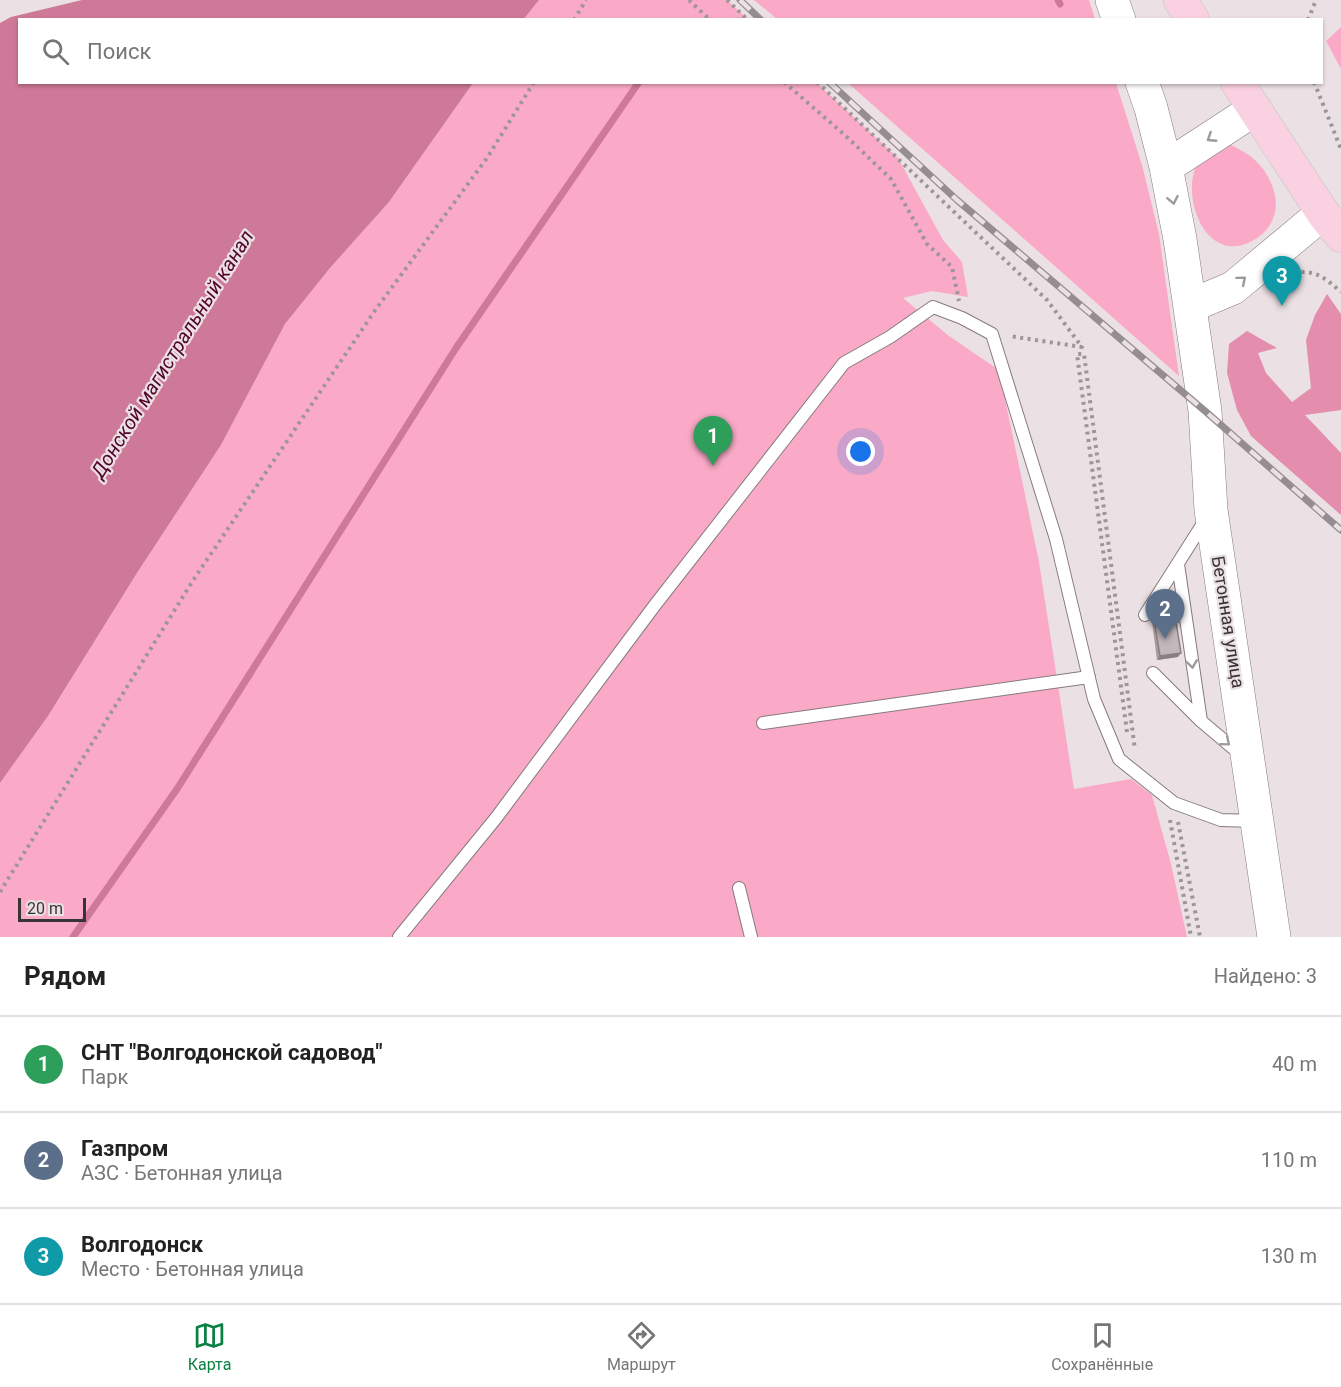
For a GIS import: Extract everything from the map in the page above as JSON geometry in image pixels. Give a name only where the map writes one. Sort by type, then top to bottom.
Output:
[{"type":"main road","points":[[1112,0],[1118,18]]},
{"type":"main road","points":[[1180,0],[1192,18]]},
{"type":"main road","points":[[1195,0],[1205,18]]},
{"type":"main road","name":"Бетонная улица","points":[[1143,84],[1166,166],[1180,239],[1205,411],[1211,510],[1274,937]]},
{"type":"main road","points":[[1166,166],[1244,91],[1332,225],[1233,288],[1190,306]]},
{"type":"lane","points":[[399,937],[496,818],[655,605],[844,363],[890,337],[933,307],[963,318],[992,334],[1056,538],[1094,699],[1119,759],[1174,803],[1221,820],[1257,821]]},
{"type":"lane","points":[[1145,615],[1211,510]]},
{"type":"lane","points":[[1178,564],[1201,721]]},
{"type":"lane","points":[[1153,673],[1201,721],[1249,761]]},
{"type":"lane","points":[[763,723],[1089,677]]},
{"type":"lane","points":[[739,888],[751,937]]},
{"type":"path","points":[[575,18],[586,0]]},
{"type":"path","points":[[688,0],[708,18]]},
{"type":"path","points":[[727,0],[746,18]]},
{"type":"path","points":[[1309,18],[1316,0]]},
{"type":"path","points":[[0,892],[192,582],[376,309],[487,158],[533,84]]},
{"type":"path","points":[[786,84],[891,179],[927,244],[952,267],[963,318]]},
{"type":"path","points":[[819,84],[1047,300],[1082,347],[1135,753]]},
{"type":"path","points":[[1315,84],[1341,149]]},
{"type":"path","points":[[1284,274],[1301,272],[1320,275],[1341,292]]},
{"type":"path","points":[[992,334],[1082,347]]},
{"type":"path","points":[[1084,354],[1077,354],[1131,757],[1167,804],[1191,937]]},
{"type":"path","points":[[1174,803],[1200,937]]},
{"type":"shaded area","points":[[539,0],[727,0],[747,18],[525,18]]},
{"type":"shaded area","points":[[754,0],[1089,0],[1095,18],[776,18]]},
{"type":"shaded area","points":[[1341,27],[1341,69],[1326,41]]},
{"type":"shaded area","points":[[472,84],[818,84],[898,158],[943,240],[962,262],[968,297],[932,291],[903,298],[949,336],[999,370],[1039,562],[1074,789],[1131,779],[1152,795],[1171,864],[1187,937],[0,937],[0,783],[48,716],[137,573],[221,445],[285,324],[330,268],[389,202]]},
{"type":"shaded area","points":[[849,84],[1116,84],[1142,165],[1159,234],[1179,376]]},
{"type":"shaded area","points":[[1231,145],[1245,152],[1257,162],[1270,181],[1276,202],[1272,221],[1266,230],[1257,238],[1237,246],[1219,243],[1206,232],[1197,215],[1192,196],[1193,176],[1200,159],[1213,148]]},
{"type":"shaded area","points":[[1327,294],[1341,314],[1341,410],[1305,415],[1341,453],[1341,515],[1251,436],[1237,410],[1227,373],[1229,344],[1247,331],[1277,348],[1258,353],[1266,373],[1292,402],[1311,388],[1306,340],[1315,315]]},
{"type":"water","name":"Донской магистральный канал","points":[[82,0],[539,0],[525,18],[18,18],[18,84],[472,84],[389,202],[330,268],[285,324],[221,445],[137,573],[48,716],[0,783],[0,23],[11,17]]},
{"type":"building","points":[[1175,616],[1181,653],[1160,656],[1154,619]]},
{"type":"waterway","points":[[1058,0],[1060,4]]},
{"type":"waterway","points":[[73,937],[177,789],[456,348],[638,84]]},
{"type":"railway","points":[[740,0],[759,18]]},
{"type":"railway","points":[[831,84],[957,200],[1341,530]]},
{"type":"place","name":"Волгодонск","points":[[1282,306]]},
{"type":"place","name":"СНТ \"Волгодонской садовод\"","points":[[713,466]]},
{"type":"place","name":"Газпром","points":[[1165,639]]}]
